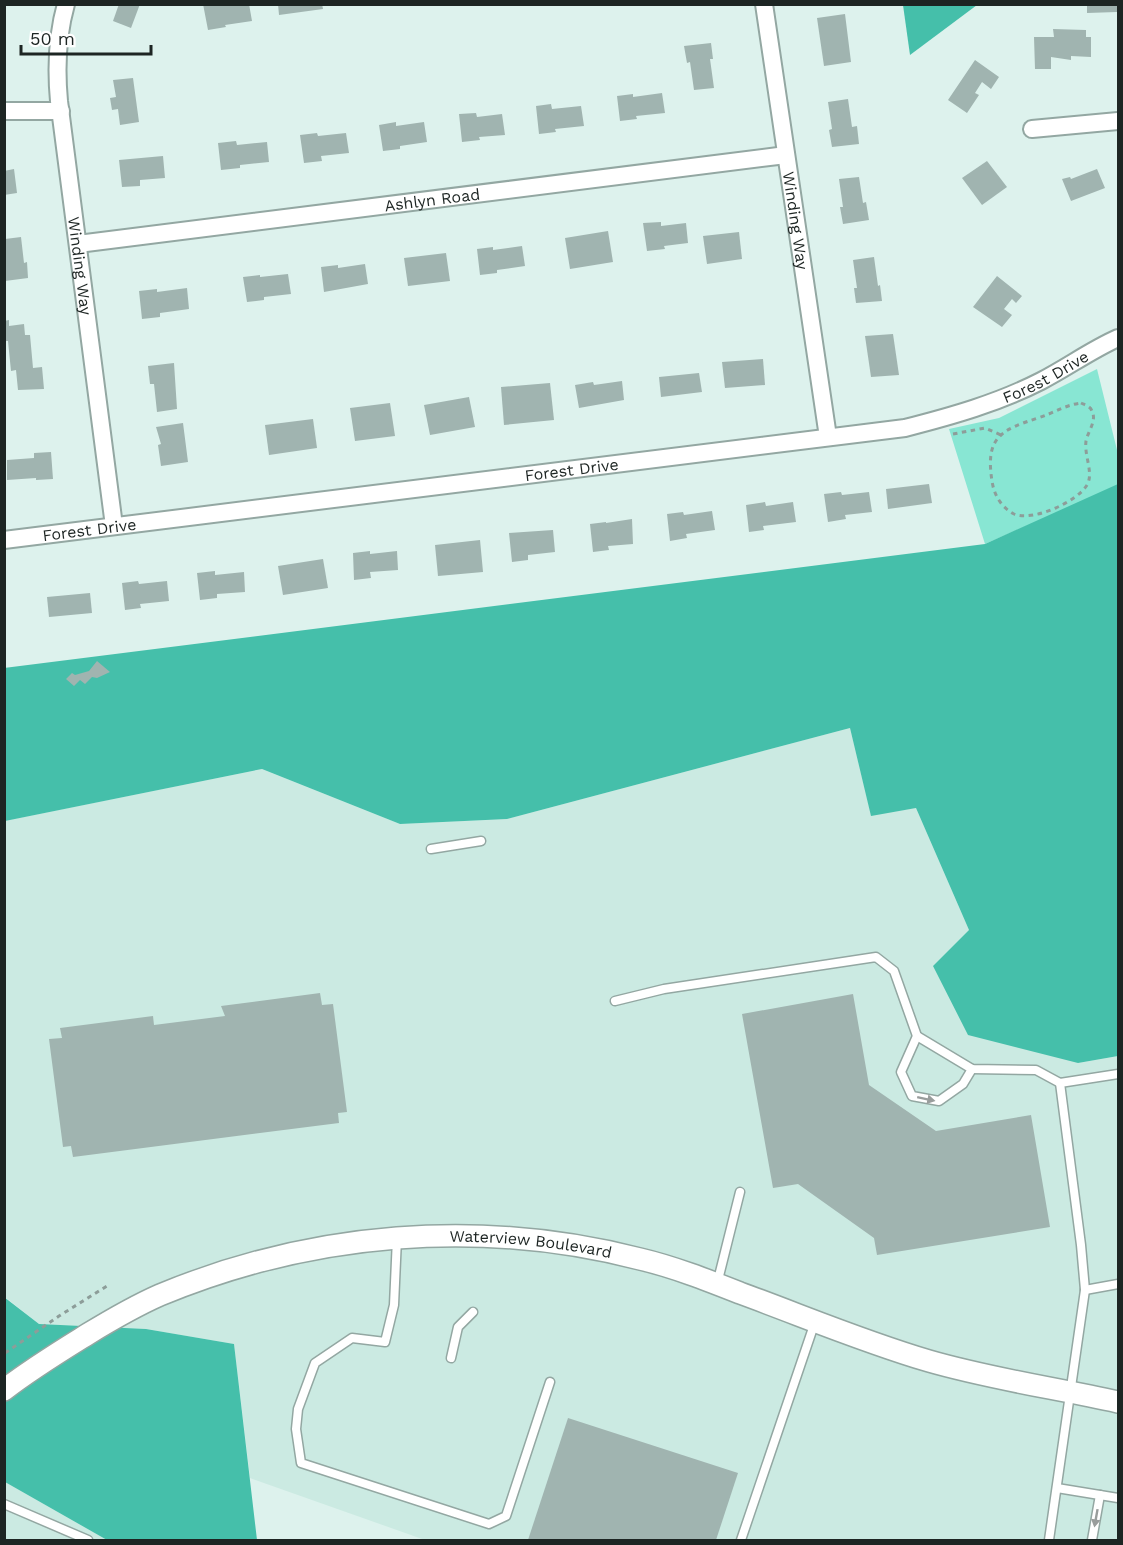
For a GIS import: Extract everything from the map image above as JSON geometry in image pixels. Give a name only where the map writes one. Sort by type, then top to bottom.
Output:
[{"type":"street","name":"Winding Way","points":[[66,4],[58,42],[57,78],[114,526]]},
{"type":"street","name":"Winding Way","points":[[764,4],[828,437]]},
{"type":"street","points":[[4,111],[61,111]]},
{"type":"street","points":[[1032,129],[1119,122]]},
{"type":"street","name":"Ashlyn Road","points":[[78,244],[786,155]]},
{"type":"street","name":"Forest Drive","points":[[4,540],[905,428],[951,417],[999,400],[1039,381],[1096,347],[1119,338]]},
{"type":"street","name":"Waterview Boulevard","points":[[4,1390],[40,1363],[122,1314],[160,1295],[241,1266],[296,1252],[350,1242],[452,1235],[507,1237],[566,1244],[641,1259],[717,1284],[872,1343],[931,1362],[1119,1402]]},
{"type":"street","name":"Waterview Boulevard","points":[[1071,1391],[1119,1391]]},
{"type":"lane","points":[[431,849],[481,841]]},
{"type":"lane","points":[[615,1001],[664,989],[876,957],[894,971],[917,1036],[972,1069],[1036,1070],[1060,1083],[1119,1074]]},
{"type":"lane","points":[[917,1036],[901,1072],[912,1096],[939,1101],[963,1084],[972,1069]]},
{"type":"lane","points":[[1049,1540],[1085,1290],[1082,1245],[1060,1083]]},
{"type":"lane","points":[[717,1284],[740,1192]]},
{"type":"lane","points":[[397,1237],[394,1305],[386,1342],[352,1338],[315,1363],[298,1409],[296,1429],[301,1463],[489,1524],[506,1516],[550,1382]]},
{"type":"lane","points":[[1085,1290],[1119,1284]]},
{"type":"lane","points":[[451,1358],[458,1327],[473,1312]]},
{"type":"lane","points":[[741,1540],[816,1321]]},
{"type":"lane","points":[[1057,1488],[1119,1498]]},
{"type":"lane","points":[[1092,1540],[1100,1495]]},
{"type":"lane","points":[[4,1504],[87,1540]]},
{"type":"path","points":[[1081,403],[1088,406],[1094,420],[1086,439],[1085,455],[1090,472],[1088,484],[1079,495],[1064,505],[1020,516],[1011,512],[999,501],[994,492],[992,480],[991,453],[995,442],[1001,435],[1014,425],[1069,405],[1081,403]]},
{"type":"path","points":[[946,435],[985,428],[1001,435]]},
{"type":"path","points":[[5,1353],[58,1316],[107,1286]]},
{"type":"shaded area","points":[[850,728],[871,815],[916,808],[969,930],[933,966],[1078,1063],[1118,1056],[1118,1540],[425,1540],[250,1478],[234,1344],[146,1329],[39,1324],[5,1297],[4,821],[262,769],[400,824],[507,819]]},
{"type":"shaded area","points":[[5,1482],[107,1540],[5,1540]]},
{"type":"green space","points":[[903,4],[977,5],[910,55]]},
{"type":"green space","points":[[1097,369],[1118,454],[1118,486],[985,544],[949,429],[999,418]]},
{"type":"green space","points":[[1118,484],[1118,1056],[1078,1063],[968,1035],[933,966],[969,930],[916,808],[871,816],[850,728],[507,819],[400,824],[262,769],[5,821],[4,668],[985,544]]},
{"type":"green space","points":[[4,1297],[39,1324],[146,1329],[234,1344],[257,1540],[107,1540],[5,1482]]},
{"type":"building","points":[[119,4],[140,4],[131,28],[113,21]]},
{"type":"building","points":[[203,4],[249,4],[252,21],[208,30]]},
{"type":"building","points":[[278,4],[322,4],[323,9],[279,15]]},
{"type":"building","points":[[1087,4],[1117,4],[1117,12],[1087,13]]},
{"type":"building","points":[[845,14],[851,62],[824,66],[817,18]]},
{"type":"building","points":[[1053,29],[1086,30],[1086,37],[1091,37],[1091,57],[1071,56],[1071,60],[1051,57],[1051,69],[1035,69],[1034,37],[1054,37]]},
{"type":"building","points":[[711,43],[713,59],[710,59],[714,88],[694,90],[690,62],[687,63],[684,46]]},
{"type":"building","points":[[975,60],[999,77],[991,89],[982,82],[975,93],[979,95],[967,113],[948,100]]},
{"type":"building","points":[[133,78],[139,122],[120,125],[118,109],[112,110],[110,98],[116,97],[113,80]]},
{"type":"building","points":[[662,93],[665,113],[636,116],[637,119],[620,121],[617,96],[633,94],[633,97]]},
{"type":"building","points":[[848,99],[852,127],[857,126],[859,144],[832,147],[828,102]]},
{"type":"building","points":[[551,104],[552,109],[581,106],[584,126],[555,129],[556,132],[539,134],[536,106]]},
{"type":"building","points":[[476,113],[477,117],[502,114],[505,135],[479,137],[480,140],[462,142],[459,114]]},
{"type":"building","points":[[396,122],[396,126],[424,122],[427,142],[383,151],[379,125]]},
{"type":"building","points":[[317,133],[318,136],[346,133],[349,153],[321,156],[322,161],[304,163],[300,135]]},
{"type":"building","points":[[236,141],[237,145],[267,142],[269,162],[240,165],[240,168],[221,170],[218,143]]},
{"type":"building","points":[[163,156],[165,178],[140,180],[140,186],[122,187],[119,160]]},
{"type":"building","points":[[987,161],[1007,187],[982,205],[962,178]]},
{"type":"building","points":[[14,169],[17,193],[4,195],[4,171]]},
{"type":"building","points":[[1097,169],[1105,188],[1071,201],[1062,179],[1070,177],[1071,179]]},
{"type":"building","points":[[859,177],[863,203],[866,202],[869,220],[843,224],[839,179]]},
{"type":"building","points":[[661,222],[661,226],[686,223],[688,243],[647,251],[643,223]]},
{"type":"building","points":[[608,231],[613,262],[570,269],[565,238]]},
{"type":"building","points":[[739,232],[742,259],[707,264],[703,236]]},
{"type":"building","points":[[21,237],[28,278],[5,281],[5,239]]},
{"type":"building","points":[[522,246],[525,266],[480,275],[477,249],[493,247],[493,250]]},
{"type":"building","points":[[446,253],[450,281],[408,286],[404,258]]},
{"type":"building","points":[[874,257],[882,301],[856,303],[854,288],[857,288],[853,260]]},
{"type":"building","points":[[365,264],[368,284],[324,292],[321,267],[338,265],[338,268]]},
{"type":"building","points":[[288,274],[291,294],[264,297],[264,300],[247,302],[243,277]]},
{"type":"building","points":[[997,276],[1022,296],[1016,303],[1012,299],[1004,309],[1012,315],[1002,327],[973,307]]},
{"type":"building","points":[[187,288],[189,309],[160,313],[160,317],[142,319],[139,291],[157,289],[157,292]]},
{"type":"building","points":[[9,320],[9,326],[24,324],[25,335],[30,335],[33,368],[42,367],[44,389],[18,390],[16,370],[11,371],[8,341],[4,341],[4,321]]},
{"type":"building","points":[[893,334],[899,375],[871,377],[865,336]]},
{"type":"building","points":[[763,359],[765,385],[725,388],[722,362]]},
{"type":"building","points":[[174,363],[177,409],[157,412],[154,384],[150,384],[148,366]]},
{"type":"building","points":[[699,373],[702,392],[661,397],[659,377]]},
{"type":"building","points":[[622,381],[624,400],[579,408],[575,385]]},
{"type":"building","points":[[550,383],[554,420],[504,425],[501,387]]},
{"type":"building","points":[[469,397],[475,427],[430,435],[424,405]]},
{"type":"building","points":[[390,403],[395,436],[355,441],[350,408]]},
{"type":"building","points":[[313,419],[317,448],[269,455],[265,425]]},
{"type":"building","points":[[183,423],[188,462],[161,466],[158,445],[161,444],[156,427]]},
{"type":"building","points":[[51,452],[53,479],[7,480],[7,460],[34,458],[34,453]]},
{"type":"building","points":[[929,484],[932,503],[888,509],[886,489]]},
{"type":"building","points":[[841,492],[842,495],[869,492],[872,512],[845,515],[846,519],[828,522],[824,494]]},
{"type":"building","points":[[765,502],[766,506],[793,502],[796,522],[763,526],[764,530],[749,532],[746,505]]},
{"type":"building","points":[[712,511],[715,530],[686,534],[687,538],[670,541],[667,514],[683,512],[684,515]]},
{"type":"building","points":[[632,519],[633,544],[608,546],[609,550],[593,552],[590,524]]},
{"type":"building","points":[[553,530],[555,552],[528,555],[528,560],[512,562],[509,533]]},
{"type":"building","points":[[480,540],[483,572],[438,576],[435,545]]},
{"type":"building","points":[[370,551],[370,554],[397,551],[398,570],[370,572],[371,578],[354,580],[353,553]]},
{"type":"building","points":[[323,559],[328,588],[283,595],[278,566]]},
{"type":"building","points":[[215,571],[215,575],[244,572],[245,592],[217,594],[217,598],[200,600],[197,573]]},
{"type":"building","points":[[138,581],[139,584],[167,581],[169,601],[140,604],[141,608],[125,610],[122,583]]},
{"type":"building","points":[[90,593],[92,613],[49,617],[47,597]]},
{"type":"building","points":[[97,661],[110,672],[97,678],[92,677],[85,684],[80,680],[74,686],[66,679],[72,673],[75,675],[89,671]]},
{"type":"building","points":[[320,993],[322,1005],[333,1004],[347,1112],[338,1113],[339,1123],[73,1157],[71,1146],[63,1147],[49,1039],[62,1038],[60,1028],[153,1016],[154,1025],[225,1016],[221,1006]]},
{"type":"building","points":[[853,994],[869,1085],[936,1131],[1031,1115],[1050,1227],[877,1255],[874,1238],[798,1184],[773,1188],[742,1014]]},
{"type":"building","points":[[568,1418],[738,1473],[716,1540],[528,1540]]}]
